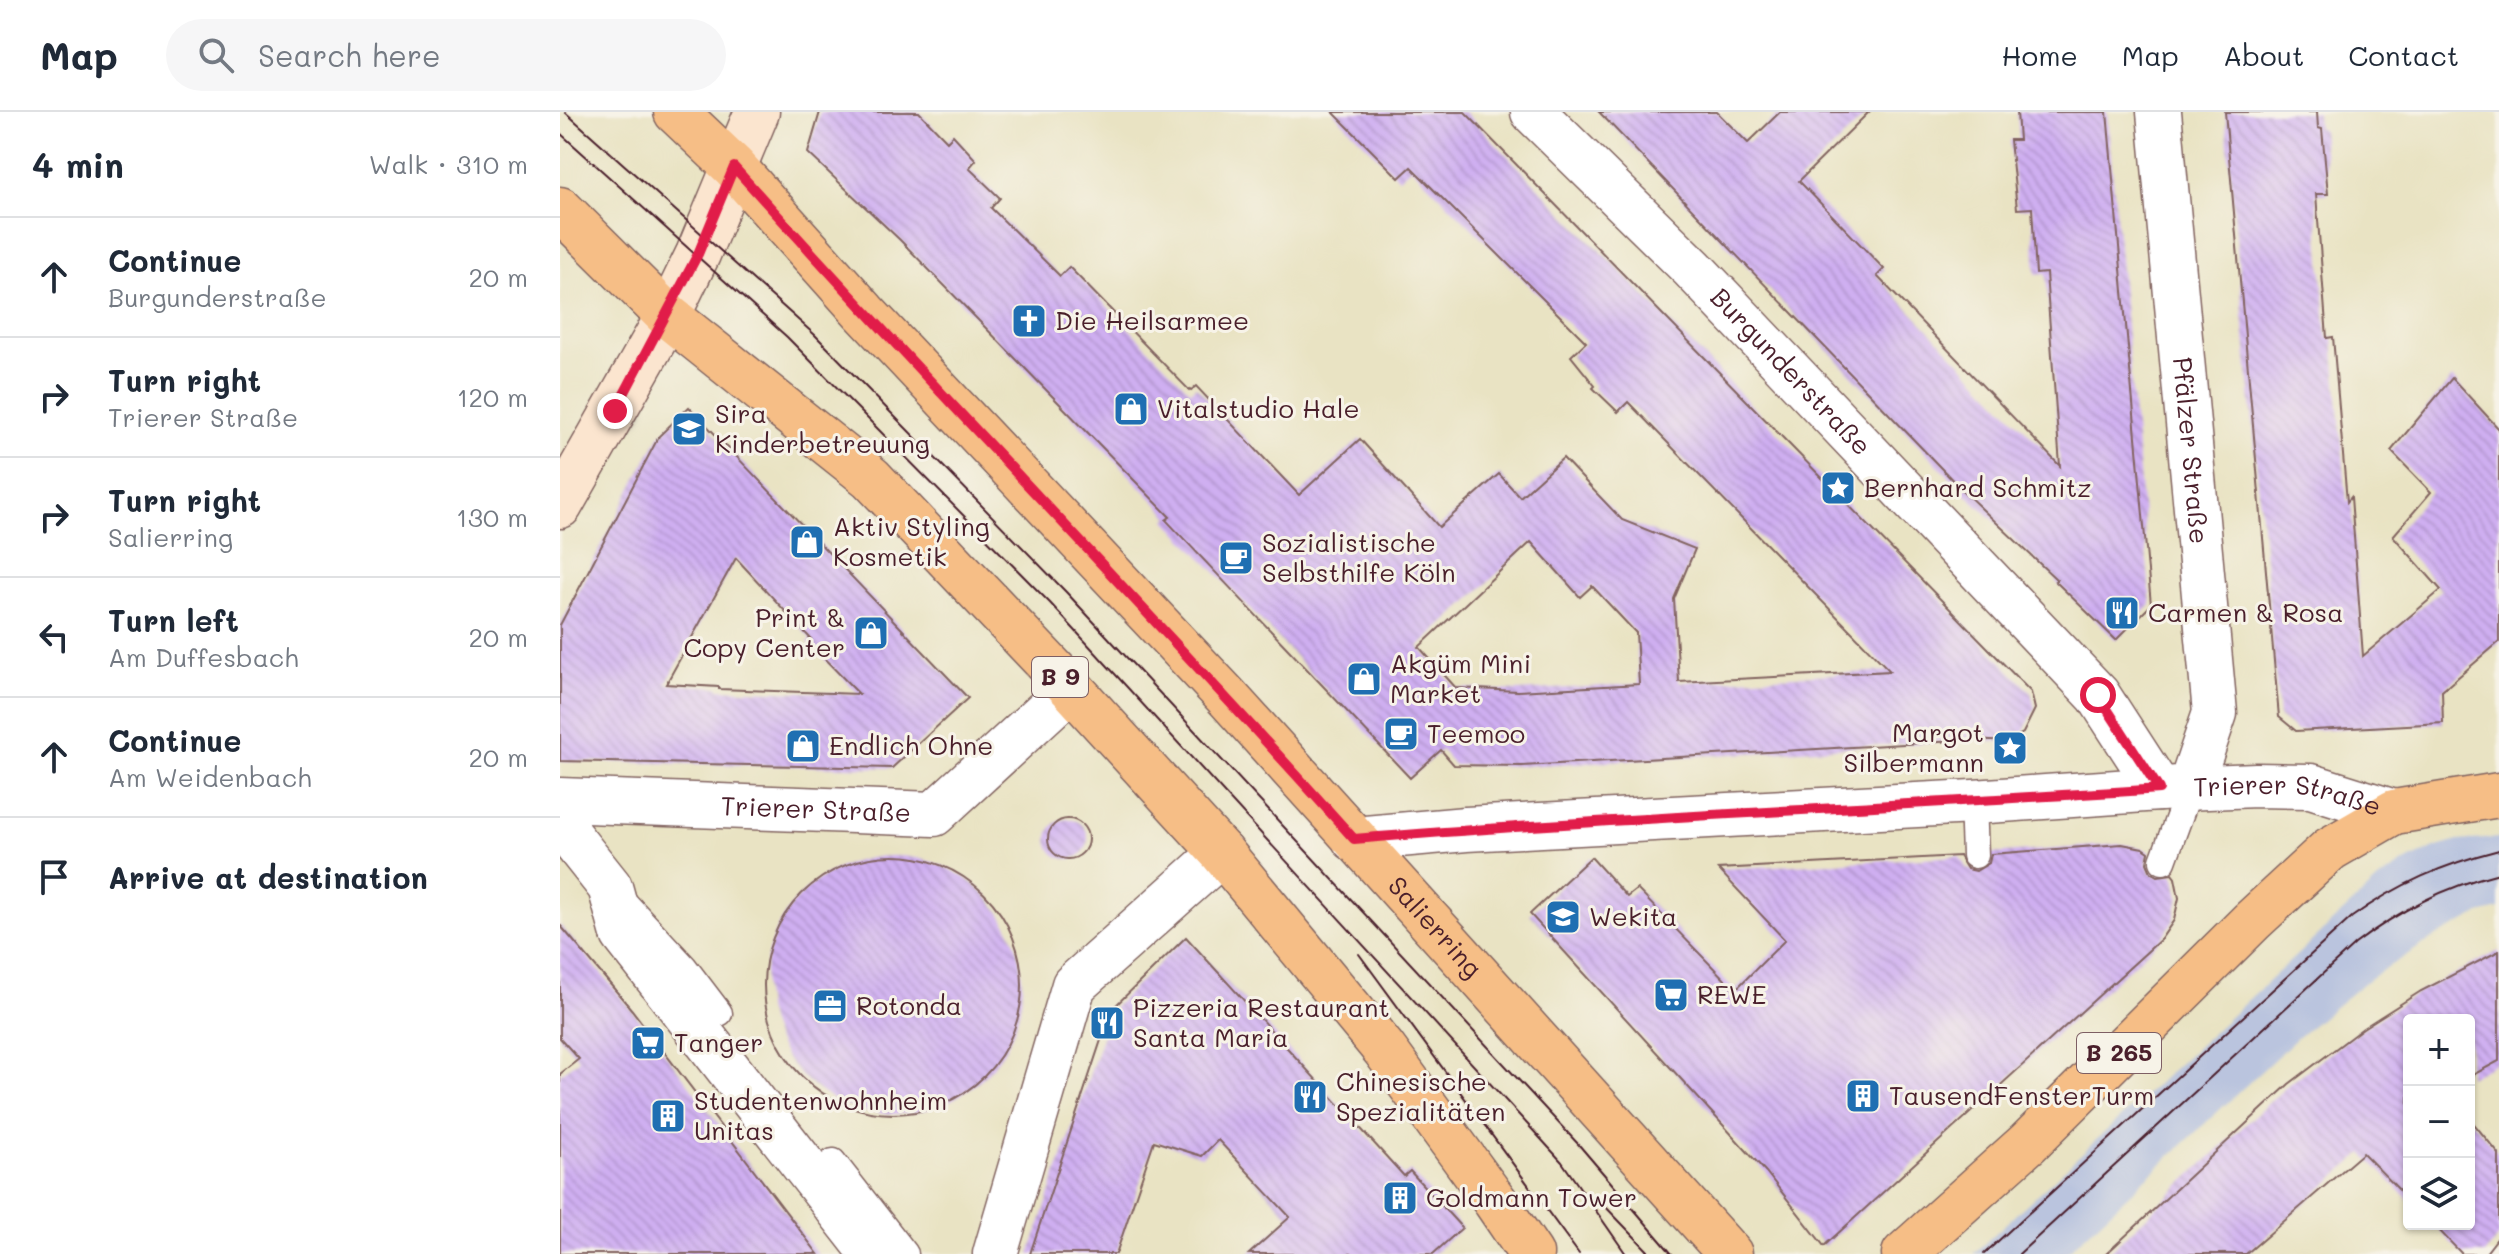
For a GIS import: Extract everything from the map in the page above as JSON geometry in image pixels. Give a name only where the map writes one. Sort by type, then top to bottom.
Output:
[{"type":"main road","name":"Salierring","points":[[676,112],[734,167],[864,312],[1227,697],[1730,1254]]},
{"type":"main road","name":"B 9","points":[[560,209],[668,316],[871,478],[1071,688],[1222,853],[1384,1049],[1531,1254]]},
{"type":"main road","name":"Trierer Straße","points":[[2394,812],[2499,795]]},
{"type":"main road","name":"B 265","points":[[1904,1254],[2028,1143],[2252,921],[2330,849],[2394,812]]},
{"type":"main road","points":[[1495,1201],[1512,1254]]},
{"type":"street","points":[[560,506],[668,316],[698,254],[757,112]]},
{"type":"street","name":"Burgunderstraße","points":[[1533,112],[1692,268],[2098,695],[2174,788]]},
{"type":"street","name":"Pfälzer Straße","points":[[2159,112],[2215,713],[2174,788]]},
{"type":"street","name":"Trierer Straße","points":[[560,800],[934,814],[1071,688]]},
{"type":"street","name":"Trierer Straße","points":[[1354,839],[1466,829],[2174,788],[2311,786],[2394,812]]},
{"type":"street","points":[[560,824],[610,887],[623,934],[873,1254]]},
{"type":"street","points":[[995,1254],[1074,985],[1222,853]]},
{"type":"lane","points":[[2163,861],[2174,788]]},
{"type":"lane","points":[[1973,802],[1975,855]]},
{"type":"lane","points":[[610,887],[684,967],[719,1013]]},
{"type":"lane","points":[[833,1162],[905,1254]]},
{"type":"shaded area","points":[[2499,838],[2499,909],[2480,914],[2438,935],[2369,979],[2299,1036],[2065,1254],[1973,1254],[2378,880],[2408,860],[2435,848],[2458,841]]},
{"type":"building","points":[[820,112],[919,112],[947,141],[953,135],[976,160],[969,168],[1000,198],[991,208],[1060,276],[1069,267],[1190,391],[1196,386],[1299,495],[1360,439],[1439,527],[1499,474],[1520,497],[1563,458],[1622,520],[1695,549],[1674,599],[1679,682],[1890,671],[1628,402],[1618,412],[1593,388],[1595,386],[1571,356],[1586,342],[1411,167],[1399,178],[1333,112],[1465,112],[2031,692],[2035,709],[2023,733],[2007,742],[1974,740],[1522,766],[1454,765],[1441,750],[1410,778],[1166,520],[1170,517],[900,240],[808,153]],"holes":[[[1531,542],[1580,597],[1592,586],[1636,633],[1639,684],[1518,691],[1456,688],[1419,647]]]},
{"type":"building","points":[[1599,112],[1717,112],[1748,143],[1780,112],[1869,112],[1799,181],[1884,269],[1877,276],[2060,466],[2046,273],[2036,274],[2032,208],[2017,209],[2010,140],[2019,140],[2017,112],[2107,112],[2151,605],[2116,640],[1963,491]]},
{"type":"building","points":[[2225,112],[2317,112],[2318,128],[2322,129],[2328,194],[2316,194],[2327,338],[2333,337],[2347,502],[2351,497],[2363,656],[2441,590],[2393,536],[2431,492],[2391,451],[2452,378],[2499,429],[2499,642],[2442,691],[2443,723],[2296,731],[2279,717]]},
{"type":"building","points":[[689,407],[968,698],[892,768],[560,761],[560,625],[659,436]],"holes":[[[736,558],[811,639],[808,642],[859,694],[666,684]]]},
{"type":"building","points":[[1068,819],[1082,825],[1088,839],[1082,853],[1068,859],[1054,853],[1048,839],[1054,825]]},
{"type":"building","points":[[2122,844],[2143,848],[2149,852],[2147,863],[2151,872],[2158,876],[2172,874],[2175,878],[2179,898],[2174,920],[2161,939],[1824,1246],[1766,1172],[1530,914],[1591,857],[1627,897],[1637,889],[1735,990],[1785,940],[1718,869],[1959,856],[1967,869],[1976,871],[1989,863],[1991,854]]},
{"type":"building","points":[[893,856],[918,859],[954,871],[975,885],[993,903],[1012,936],[1022,985],[1019,1010],[1007,1046],[993,1067],[975,1085],[942,1104],[893,1114],[868,1111],[832,1099],[811,1085],[793,1067],[774,1034],[764,985],[767,960],[779,924],[793,903],[811,885],[844,866]]},
{"type":"building","points":[[560,925],[632,1010],[818,1254],[560,1254],[560,1074],[579,1059],[560,1038]]},
{"type":"building","points":[[1186,937],[1404,1176],[1410,1171],[1462,1228],[1433,1254],[1249,1254],[1290,1217],[1218,1140],[1202,1156],[1154,1141],[1116,1254],[1030,1254],[1111,1010]]},
{"type":"building","points":[[2499,951],[2499,1061],[2475,1074],[2475,1014],[2403,1014],[2403,1194],[2363,1153],[2246,1254],[2106,1254],[2289,1084],[2363,1028],[2421,991]]},
{"type":"building","points":[[2475,1125],[2499,1154],[2499,1236],[2485,1254],[2462,1254],[2439,1230],[2475,1230]]},
{"type":"tram line","points":[[565,112],[815,335],[1066,592],[1579,1145],[1672,1254]]},
{"type":"tram line","points":[[560,133],[787,337],[1050,603],[1562,1162],[1626,1254]]},
{"type":"tram line","points":[[1984,1254],[2352,917],[2422,876],[2499,850]]},
{"type":"tram line","points":[[2019,1254],[2355,944],[2423,901],[2499,873]]},
{"type":"tram line","points":[[1359,954],[1579,1254]]},
{"type":"tram line","points":[[1601,1202],[1651,1254]]},
{"type":"place","name":"Die Heilsarmee","points":[[1029,321]]},
{"type":"place","name":"Vitalstudio Hale","points":[[1131,409]]},
{"type":"place","name":"Sira Kinderbetreuung","points":[[689,429]]},
{"type":"place","name":"Bernhard Schmitz","points":[[1838,488]]},
{"type":"place","name":"Aktiv Styling Kosmetik","points":[[807,542]]},
{"type":"place","name":"Sozialistische Selbsthilfe Köln","points":[[1236,558]]},
{"type":"place","name":"Carmen & Rosa","points":[[2122,613]]},
{"type":"place","name":"Print & Copy Center","points":[[871,633]]},
{"type":"place","name":"Akgüm Mini Market","points":[[1364,679]]},
{"type":"place","name":"Teemoo","points":[[1401,734]]},
{"type":"place","name":"Endlich Ohne","points":[[803,746]]},
{"type":"place","name":"Margot Silbermann","points":[[2010,748]]},
{"type":"place","name":"Wekita","points":[[1563,917]]},
{"type":"place","name":"REWE","points":[[1671,995]]},
{"type":"place","name":"Rotonda","points":[[830,1006]]},
{"type":"place","name":"Pizzeria Restaurant Santa Maria","points":[[1107,1023]]},
{"type":"place","name":"Tanger","points":[[648,1043]]},
{"type":"place","name":"TausendFensterTurm","points":[[1863,1096]]},
{"type":"place","name":"Chinesische Spezialitäten","points":[[1310,1097]]},
{"type":"place","name":"Studentenwohnheim Unitas","points":[[668,1116]]},
{"type":"place","name":"Goldmann Tower","points":[[1400,1198]]},
{"type":"route","points":[[615,411],[668,316],[734,167],[864,312],[1227,697],[1354,839],[1466,829],[2159,789],[2098,695]]}]
